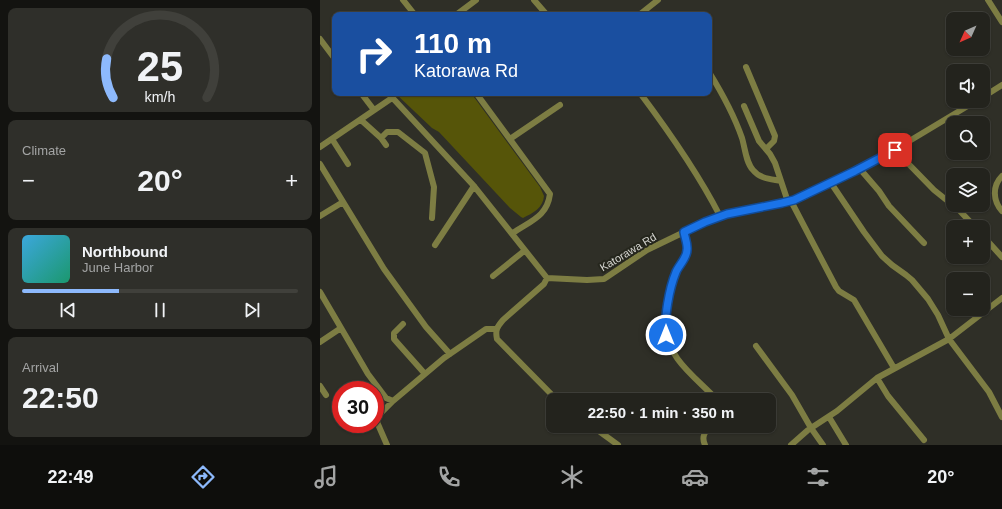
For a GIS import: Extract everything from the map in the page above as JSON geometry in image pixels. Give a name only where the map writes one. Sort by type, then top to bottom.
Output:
[{"type":"street","points":[[403,0],[413,12]]},
{"type":"street","points":[[460,12],[476,0]]},
{"type":"street","points":[[534,0],[544,12]]},
{"type":"street","points":[[643,12],[658,0]]},
{"type":"street","points":[[988,0],[1002,22]]},
{"type":"street","points":[[320,39],[332,55]]},
{"type":"street","points":[[746,67],[775,136],[774,141],[766,149]]},
{"type":"street","points":[[712,77],[725,99],[742,139],[752,169],[764,178],[781,181]]},
{"type":"street","points":[[990,93],[1002,85]]},
{"type":"street","points":[[363,96],[374,110]]},
{"type":"street","points":[[320,147],[361,120],[390,96],[474,186],[513,234],[524,251],[547,278],[544,284],[503,320],[496,332],[497,339],[550,393]]},
{"type":"street","points":[[478,96],[550,194],[549,202],[543,214],[513,234]]},
{"type":"street","points":[[642,96],[680,148],[705,188],[720,216]]},
{"type":"street","points":[[510,139],[560,105]]},
{"type":"street","points":[[744,106],[759,141],[775,163],[790,201],[836,287],[839,291],[854,300],[894,368]]},
{"type":"street","name":"Katorawa Rd","points":[[547,278],[587,280],[604,279],[647,250],[720,216],[790,201],[860,169],[895,150],[964,108]]},
{"type":"street","points":[[361,120],[381,138],[386,145]]},
{"type":"street","points":[[381,138],[387,132],[398,132],[425,153],[434,187],[432,218]]},
{"type":"street","points":[[332,139],[348,164]]},
{"type":"street","points":[[895,150],[934,190],[959,210],[968,220]]},
{"type":"street","points":[[320,164],[384,269],[408,304],[450,354]]},
{"type":"street","points":[[860,169],[879,191],[889,206],[924,242]]},
{"type":"street","points":[[1002,176],[998,180],[994,196],[999,208],[1002,211]]},
{"type":"street","points":[[831,182],[864,232],[882,256],[912,280],[928,299],[938,315],[949,339],[989,392],[1002,417]]},
{"type":"street","points":[[435,245],[474,186]]},
{"type":"street","points":[[320,216],[343,202]]},
{"type":"street","points":[[684,232],[688,250],[680,263],[673,282],[665,324],[666,335],[670,346],[688,373],[709,393]]},
{"type":"street","points":[[990,242],[999,249],[1002,257]]},
{"type":"street","points":[[493,276],[524,251]]},
{"type":"street","points":[[320,292],[368,374],[386,398],[393,401]]},
{"type":"street","points":[[791,445],[811,428],[829,417],[877,378],[949,339],[1002,298]]},
{"type":"street","points":[[403,324],[394,333],[394,339],[425,374]]},
{"type":"street","points":[[320,342],[341,328]]},
{"type":"street","points":[[387,445],[377,422],[380,414],[393,401],[450,354],[486,329],[497,329]]},
{"type":"street","points":[[756,346],[792,395],[811,428],[823,445]]},
{"type":"street","points":[[877,378],[888,396],[924,440]]},
{"type":"street","points":[[320,386],[326,395]]},
{"type":"street","points":[[829,417],[846,445]]},
{"type":"street","points":[[602,433],[618,445]]},
{"type":"street","points":[[704,433],[702,440],[705,445]]},
{"type":"shaded area","points":[[398,96],[473,96],[540,187],[544,196],[540,207],[523,218],[521,217],[510,208],[439,132],[432,128]]},
{"type":"route","points":[[666,335],[665,324],[669,297],[675,273],[688,250],[684,232],[727,214],[794,200],[895,150]]}]
